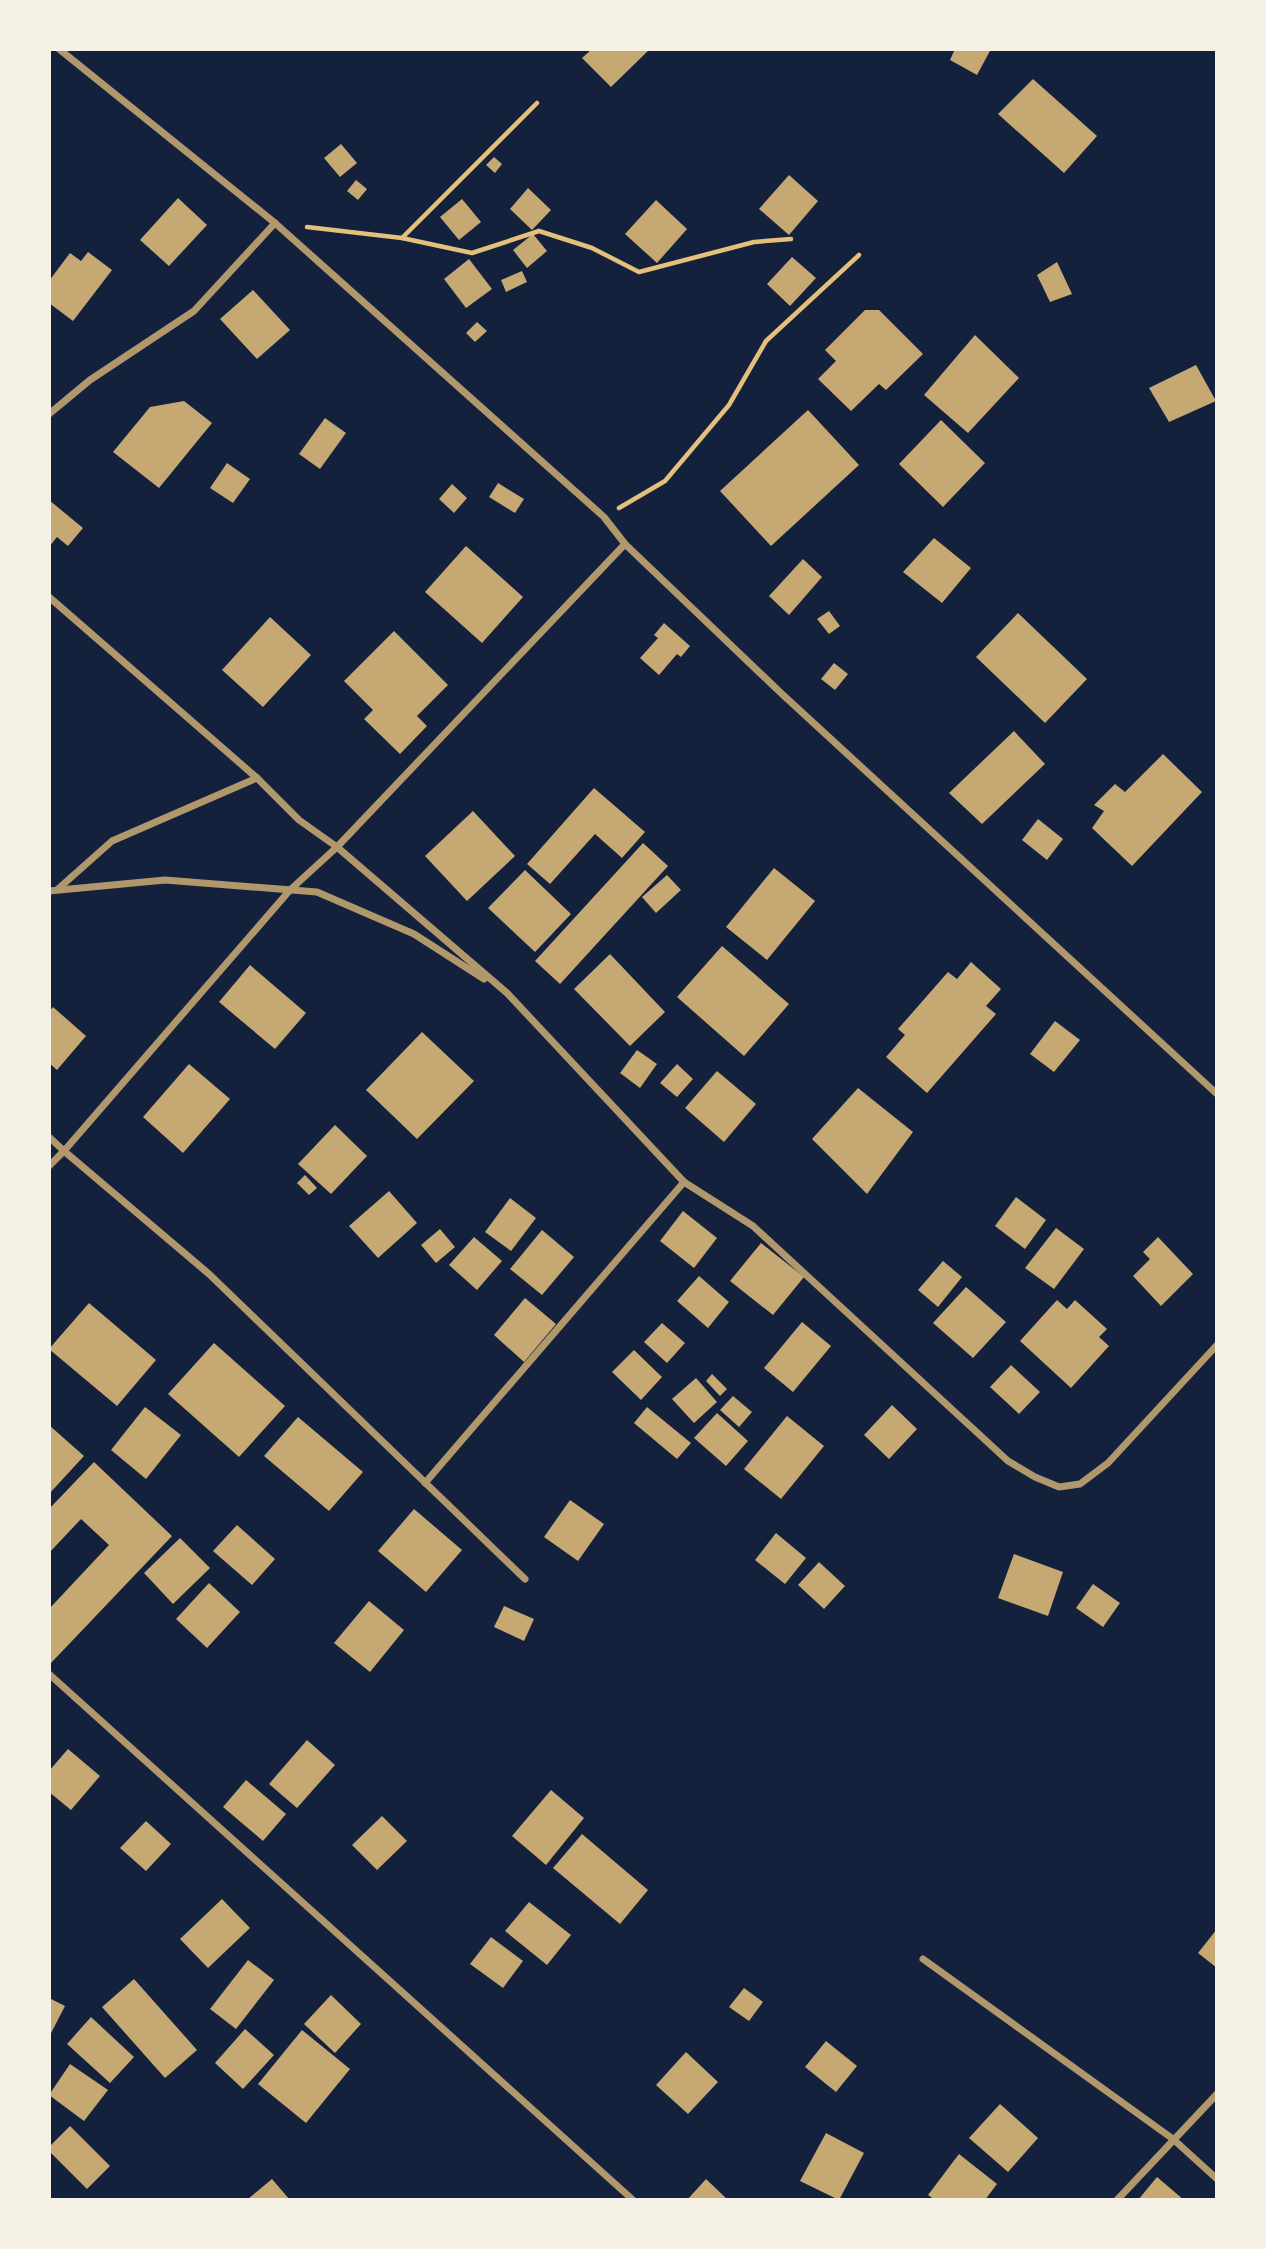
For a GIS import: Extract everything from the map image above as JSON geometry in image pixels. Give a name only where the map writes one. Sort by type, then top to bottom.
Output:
[{"type":"street","points":[[59,49],[275,223],[604,517],[625,544],[792,704],[1217,1094]]},
{"type":"street","points":[[49,414],[90,380],[194,311],[275,223]]},
{"type":"street","points":[[49,1166],[289,890],[337,847],[625,544]]},
{"type":"street","points":[[49,597],[257,778],[299,820],[337,847],[507,993],[684,1182],[753,1226],[1008,1461],[1059,1487],[1080,1484],[1108,1463],[1217,1345]]},
{"type":"street","points":[[53,890],[112,841],[257,778]]},
{"type":"street","points":[[53,890],[165,880],[317,892],[414,934],[507,993]]},
{"type":"street","points":[[49,1138],[209,1274],[525,1579]]},
{"type":"street","points":[[425,1483],[684,1182]]},
{"type":"street","points":[[49,1674],[633,2200]]},
{"type":"street","points":[[923,1959],[1173,2139],[1217,2179]]},
{"type":"street","points":[[1117,2200],[1217,2094]]},
{"type":"path","points":[[402,238],[537,103]]},
{"type":"path","points":[[275,223],[402,238],[472,253],[539,231],[592,248],[639,272],[658,269],[686,257],[754,242],[792,239]]},
{"type":"path","points":[[604,517],[665,481],[729,405],[766,341],[859,255]]},
{"type":"building","points":[[592,49],[650,49],[611,87],[582,58]]},
{"type":"building","points":[[955,49],[991,49],[977,75],[950,60]]},
{"type":"building","points":[[1033,79],[1097,136],[1064,173],[998,114]]},
{"type":"building","points":[[341,144],[357,163],[340,177],[324,158]]},
{"type":"building","points":[[494,157],[502,164],[495,173],[486,165]]},
{"type":"building","points":[[789,175],[818,201],[789,235],[759,209]]},
{"type":"building","points":[[356,180],[367,189],[358,200],[347,191]]},
{"type":"building","points":[[528,188],[551,210],[532,230],[510,209]]},
{"type":"building","points":[[178,198],[207,225],[169,266],[140,240]]},
{"type":"building","points":[[462,199],[481,222],[459,240],[440,217]]},
{"type":"building","points":[[656,200],[687,229],[657,263],[625,234]]},
{"type":"building","points":[[533,234],[547,251],[527,268],[513,250]]},
{"type":"building","points":[[88,252],[112,270],[73,321],[49,303],[49,281],[70,253],[81,261]]},
{"type":"building","points":[[792,257],[816,278],[790,306],[767,284]]},
{"type":"building","points":[[469,259],[492,289],[466,308],[444,279]]},
{"type":"building","points":[[1057,262],[1072,294],[1050,302],[1037,275]]},
{"type":"building","points":[[522,271],[527,282],[506,292],[501,280]]},
{"type":"building","points":[[253,290],[290,330],[257,359],[220,319]]},
{"type":"building","points":[[865,310],[879,310],[923,354],[886,390],[879,384],[851,411],[818,379],[836,361],[825,350]]},
{"type":"building","points":[[477,322],[487,331],[475,342],[466,333]]},
{"type":"building","points":[[975,335],[1019,378],[968,433],[924,395]]},
{"type":"building","points":[[1196,365],[1216,401],[1169,422],[1149,388]]},
{"type":"building","points":[[184,401],[212,423],[159,488],[113,452],[150,407]]},
{"type":"building","points":[[808,410],[859,465],[771,546],[720,491]]},
{"type":"building","points":[[325,418],[346,433],[320,469],[299,454]]},
{"type":"building","points":[[941,420],[985,463],[943,507],[899,464]]},
{"type":"building","points":[[227,463],[250,479],[233,503],[210,488]]},
{"type":"building","points":[[498,483],[524,499],[515,513],[489,497]]},
{"type":"building","points":[[452,484],[467,498],[454,513],[439,499]]},
{"type":"building","points":[[49,500],[83,528],[68,546],[57,537],[49,547]]},
{"type":"building","points":[[934,538],[971,568],[942,603],[903,572]]},
{"type":"building","points":[[466,546],[523,597],[482,643],[425,592]]},
{"type":"building","points":[[803,559],[822,577],[789,615],[769,596]]},
{"type":"building","points":[[829,611],[840,626],[829,634],[817,619]]},
{"type":"building","points":[[1018,613],[1087,679],[1045,723],[976,657]]},
{"type":"building","points":[[270,617],[311,655],[263,707],[222,670]]},
{"type":"building","points":[[664,623],[690,646],[681,657],[677,654],[659,675],[640,658],[658,638],[654,635]]},
{"type":"building","points":[[394,631],[448,685],[417,716],[427,726],[400,754],[364,719],[373,710],[344,681]]},
{"type":"building","points":[[834,663],[848,674],[835,690],[821,679]]},
{"type":"building","points":[[1014,731],[1045,764],[982,824],[949,793]]},
{"type":"building","points":[[1163,754],[1202,792],[1132,866],[1092,828],[1104,811],[1094,805],[1115,784],[1125,792]]},
{"type":"building","points":[[594,788],[645,832],[622,858],[595,834],[550,884],[527,864]]},
{"type":"building","points":[[473,811],[515,856],[467,901],[425,856]]},
{"type":"building","points":[[1038,819],[1063,839],[1047,860],[1022,840]]},
{"type":"building","points":[[643,843],[668,866],[560,984],[535,961]]},
{"type":"building","points":[[774,868],[815,901],[767,960],[726,927]]},
{"type":"building","points":[[525,870],[571,914],[535,952],[488,908]]},
{"type":"building","points":[[667,875],[681,890],[656,913],[642,897]]},
{"type":"building","points":[[722,946],[789,1004],[744,1056],[677,997]]},
{"type":"building","points":[[610,954],[665,1012],[630,1046],[574,989]]},
{"type":"building","points":[[971,962],[1001,989],[986,1006],[996,1014],[927,1093],[886,1057],[905,1035],[898,1029],[948,972],[957,979]]},
{"type":"building","points":[[250,965],[306,1013],[275,1049],[219,1002]]},
{"type":"building","points":[[53,1007],[86,1036],[57,1070],[49,1063],[49,1012]]},
{"type":"building","points":[[1055,1021],[1080,1040],[1054,1072],[1030,1054]]},
{"type":"building","points":[[422,1032],[474,1081],[417,1139],[366,1090]]},
{"type":"building","points":[[637,1050],[657,1064],[640,1088],[620,1073]]},
{"type":"building","points":[[189,1064],[230,1099],[183,1153],[143,1117]]},
{"type":"building","points":[[677,1064],[693,1079],[677,1097],[660,1083]]},
{"type":"building","points":[[717,1071],[756,1104],[724,1142],[685,1108]]},
{"type":"building","points":[[858,1088],[913,1132],[867,1194],[812,1139]]},
{"type":"building","points":[[335,1125],[367,1156],[331,1194],[298,1164]]},
{"type":"building","points":[[305,1175],[317,1188],[309,1195],[297,1183]]},
{"type":"building","points":[[389,1191],[417,1223],[378,1258],[349,1226]]},
{"type":"building","points":[[1016,1197],[1046,1220],[1025,1249],[995,1226]]},
{"type":"building","points":[[510,1198],[536,1218],[511,1251],[485,1232]]},
{"type":"building","points":[[683,1211],[717,1238],[694,1268],[660,1241]]},
{"type":"building","points":[[1056,1228],[1084,1249],[1054,1289],[1025,1268]]},
{"type":"building","points":[[440,1229],[455,1247],[436,1263],[421,1245]]},
{"type":"building","points":[[542,1230],[574,1257],[542,1295],[510,1269]]},
{"type":"building","points":[[474,1237],[502,1261],[477,1290],[449,1265]]},
{"type":"building","points":[[1158,1237],[1193,1274],[1161,1306],[1133,1276],[1150,1259],[1143,1252]]},
{"type":"building","points":[[761,1243],[804,1277],[773,1315],[730,1281]]},
{"type":"building","points":[[943,1261],[962,1277],[938,1307],[918,1290]]},
{"type":"building","points":[[699,1276],[729,1302],[708,1328],[677,1301]]},
{"type":"building","points":[[966,1287],[1006,1322],[973,1358],[933,1323]]},
{"type":"building","points":[[525,1298],[556,1324],[524,1362],[494,1335]]},
{"type":"building","points":[[1057,1300],[1067,1309],[1075,1300],[1107,1329],[1099,1337],[1109,1346],[1071,1388],[1020,1341]]},
{"type":"building","points":[[89,1303],[156,1360],[117,1406],[49,1349]]},
{"type":"building","points":[[802,1322],[831,1346],[793,1392],[764,1368]]},
{"type":"building","points":[[662,1323],[685,1343],[667,1363],[644,1342]]},
{"type":"building","points":[[214,1343],[285,1406],[239,1457],[168,1394]]},
{"type":"building","points":[[634,1350],[662,1377],[641,1400],[612,1372]]},
{"type":"building","points":[[1011,1365],[1040,1392],[1019,1414],[990,1387]]},
{"type":"building","points":[[712,1374],[727,1389],[720,1396],[706,1381]]},
{"type":"building","points":[[696,1378],[717,1402],[694,1423],[672,1399]]},
{"type":"building","points":[[733,1396],[752,1412],[739,1427],[720,1410]]},
{"type":"building","points":[[892,1405],[917,1429],[889,1459],[864,1435]]},
{"type":"building","points":[[145,1407],[181,1435],[146,1479],[111,1450]]},
{"type":"building","points":[[647,1407],[691,1443],[677,1459],[634,1423]]},
{"type":"building","points":[[717,1413],[748,1441],[726,1466],[694,1438]]},
{"type":"building","points":[[787,1416],[824,1446],[781,1499],[744,1469]]},
{"type":"building","points":[[298,1417],[363,1472],[329,1511],[264,1456]]},
{"type":"building","points":[[49,1425],[84,1456],[49,1494]]},
{"type":"building","points":[[94,1462],[172,1536],[51,1663],[49,1609],[109,1545],[81,1519],[49,1553],[49,1509]]},
{"type":"building","points":[[570,1500],[604,1524],[578,1561],[544,1537]]},
{"type":"building","points":[[414,1509],[462,1550],[426,1592],[378,1551]]},
{"type":"building","points":[[237,1525],[275,1559],[252,1585],[213,1551]]},
{"type":"building","points":[[776,1533],[806,1558],[785,1584],[755,1560]]},
{"type":"building","points":[[180,1538],[210,1568],[173,1604],[144,1573]]},
{"type":"building","points":[[1014,1554],[1063,1572],[1048,1616],[998,1598]]},
{"type":"building","points":[[819,1562],[845,1586],[824,1609],[798,1585]]},
{"type":"building","points":[[209,1583],[240,1612],[207,1648],[176,1619]]},
{"type":"building","points":[[1093,1584],[1120,1603],[1103,1627],[1076,1608]]},
{"type":"building","points":[[369,1601],[404,1630],[370,1672],[334,1643]]},
{"type":"building","points":[[504,1606],[534,1619],[524,1641],[494,1627]]},
{"type":"building","points":[[307,1740],[335,1765],[297,1808],[269,1784]]},
{"type":"building","points":[[68,1749],[100,1776],[71,1810],[49,1792],[49,1771]]},
{"type":"building","points":[[246,1780],[286,1814],[263,1841],[223,1807]]},
{"type":"building","points":[[551,1790],[584,1818],[546,1865],[512,1836]]},
{"type":"building","points":[[382,1816],[407,1841],[377,1870],[352,1845]]},
{"type":"building","points":[[146,1821],[171,1844],[146,1871],[120,1848]]},
{"type":"building","points":[[582,1834],[648,1890],[620,1924],[553,1868]]},
{"type":"building","points":[[222,1899],[250,1928],[208,1968],[180,1939]]},
{"type":"building","points":[[529,1902],[571,1935],[547,1965],[505,1931]]},
{"type":"building","points":[[1217,1929],[1217,1968],[1198,1953]]},
{"type":"building","points":[[491,1937],[523,1961],[503,1988],[470,1964]]},
{"type":"building","points":[[248,1960],[274,1980],[236,2029],[210,2009]]},
{"type":"building","points":[[134,1979],[197,2050],[165,2078],[102,2007]]},
{"type":"building","points":[[744,1988],[763,2002],[749,2021],[729,2007]]},
{"type":"building","points":[[331,1995],[361,2024],[335,2053],[304,2024]]},
{"type":"building","points":[[49,1998],[65,2006],[49,2037]]},
{"type":"building","points":[[91,2017],[134,2057],[110,2083],[67,2044]]},
{"type":"building","points":[[245,2029],[274,2055],[243,2089],[215,2063]]},
{"type":"building","points":[[302,2030],[350,2069],[306,2123],[258,2084]]},
{"type":"building","points":[[826,2041],[857,2066],[836,2092],[805,2067]]},
{"type":"building","points":[[686,2052],[718,2082],[688,2114],[656,2085]]},
{"type":"building","points":[[70,2064],[108,2090],[84,2121],[49,2095]]},
{"type":"building","points":[[1000,2104],[1038,2138],[1008,2172],[969,2138]]},
{"type":"building","points":[[70,2126],[110,2166],[87,2189],[49,2151],[49,2147]]},
{"type":"building","points":[[826,2133],[864,2153],[839,2200],[800,2181]]},
{"type":"building","points":[[959,2154],[997,2184],[985,2200],[935,2200],[928,2195]]},
{"type":"building","points":[[1157,2177],[1184,2200],[1138,2200]]},
{"type":"building","points":[[272,2179],[290,2200],[248,2199]]},
{"type":"building","points":[[706,2179],[728,2200],[687,2200]]}]
